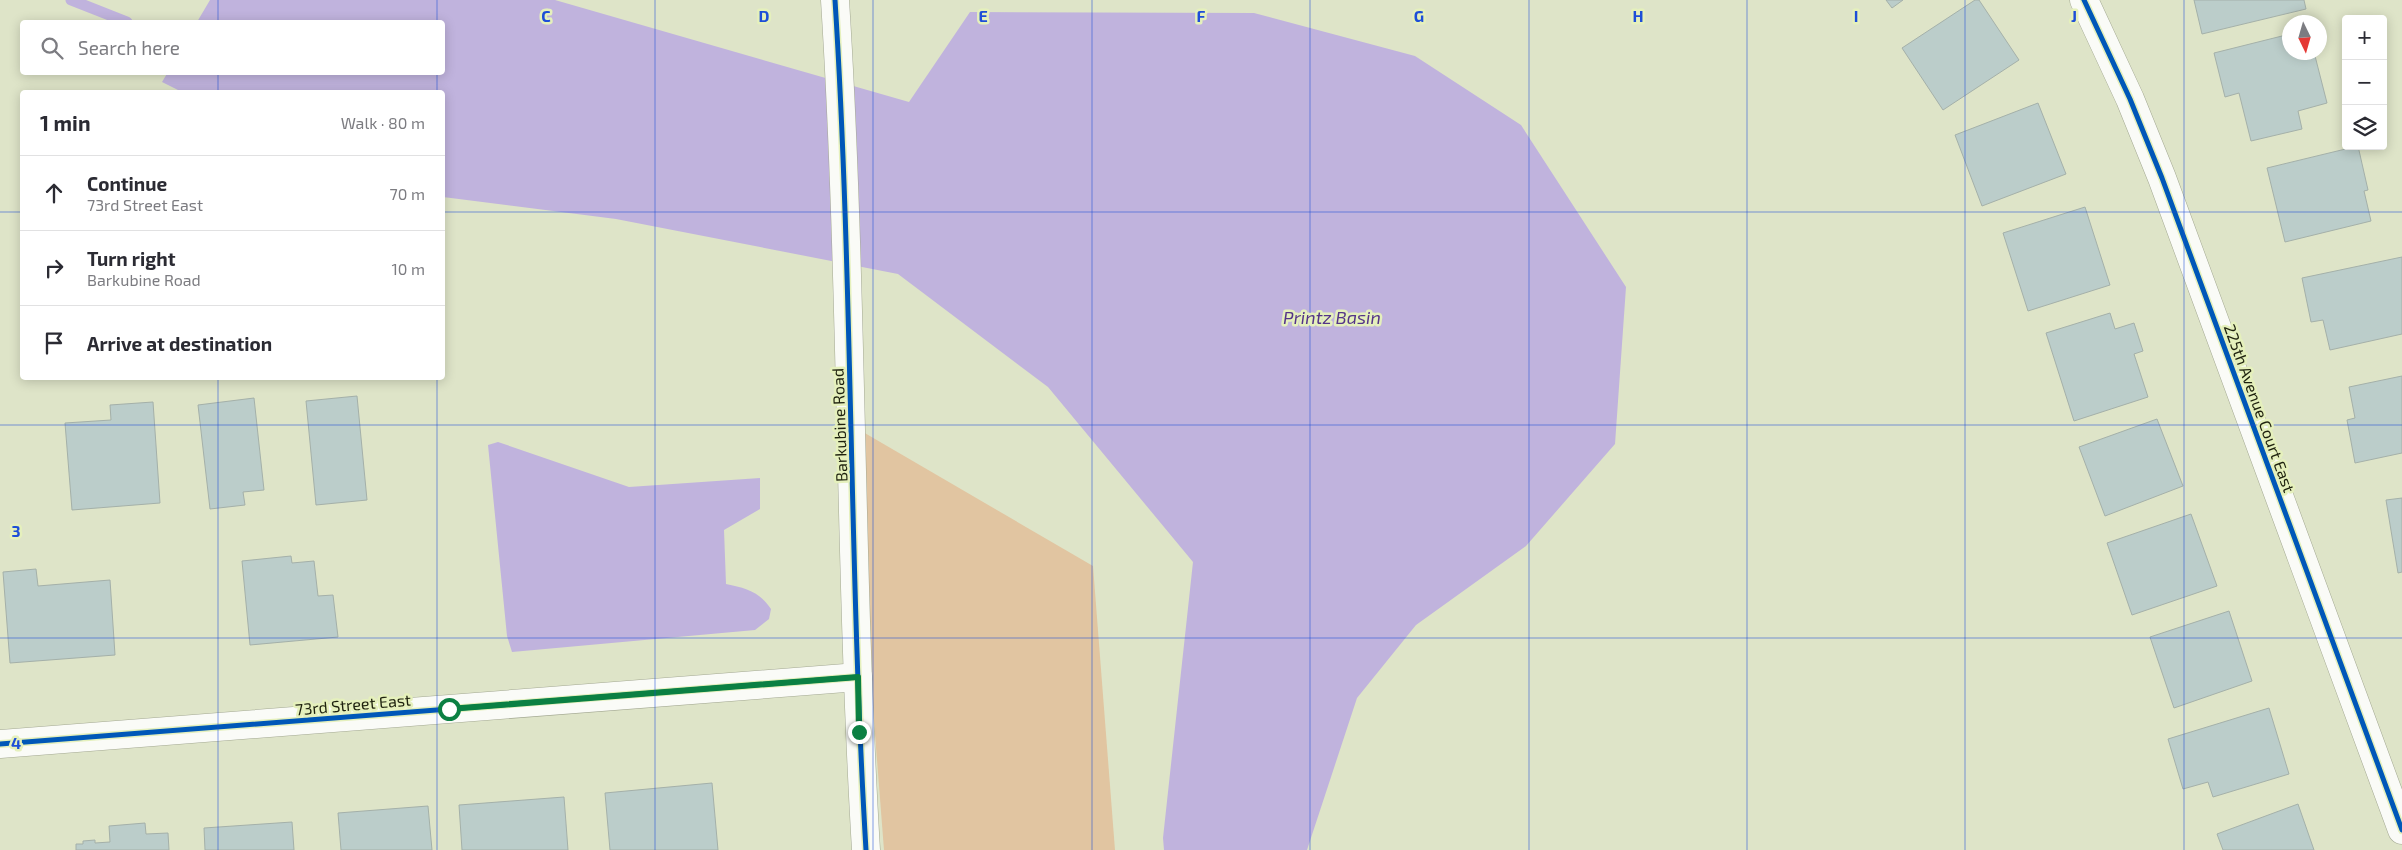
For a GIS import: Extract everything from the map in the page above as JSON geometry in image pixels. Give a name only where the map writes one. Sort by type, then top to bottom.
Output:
[{"type":"street","name":"225th Avenue Court East","points":[[2084,0],[2130,99],[2162,178],[2402,830]]},
{"type":"street","name":"Barkubine Road","points":[[836,6],[848,318],[858,677],[866,850]]},
{"type":"street","name":"73rd Street East","points":[[0,744],[858,677]]},
{"type":"shaded area","points":[[851,425],[1093,566],[1115,850],[884,850]]},
{"type":"water","name":"Printz Basin","points":[[210,0],[555,0],[909,102],[970,12],[1254,13],[1415,56],[1521,125],[1626,287],[1615,444],[1526,546],[1416,625],[1357,698],[1307,850],[1164,850],[1163,838],[1193,562],[1048,387],[898,274],[616,219],[445,197],[445,90],[178,90],[162,82],[166,75],[445,75],[445,20],[198,20]]},
{"type":"water","points":[[498,442],[629,487],[760,478],[760,509],[724,530],[726,584],[745,589],[762,598],[771,609],[769,619],[755,630],[512,652],[507,636],[488,445]]},
{"type":"building","points":[[1886,0],[1903,0],[1892,8]]},
{"type":"building","points":[[1975,0],[1979,0],[2019,60],[1943,110],[1902,48]]},
{"type":"building","points":[[2194,0],[2304,0],[2306,9],[2202,34]]},
{"type":"building","points":[[2282,36],[2282,60],[2316,60],[2327,103],[2298,111],[2302,129],[2251,141],[2239,93],[2225,97],[2214,53]]},
{"type":"building","points":[[2038,103],[2066,174],[1982,206],[1955,135]]},
{"type":"building","points":[[2342,150],[2359,150],[2368,190],[2364,191],[2371,221],[2285,242],[2267,168]]},
{"type":"building","points":[[2085,207],[2110,285],[2028,311],[2003,233]]},
{"type":"building","points":[[2402,257],[2402,334],[2330,350],[2323,320],[2311,322],[2302,278]]},
{"type":"building","points":[[2110,313],[2115,329],[2134,323],[2143,351],[2134,354],[2148,397],[2074,421],[2046,333]]},
{"type":"building","points":[[2402,376],[2402,453],[2355,463],[2347,420],[2355,418],[2349,387]]},
{"type":"building","points":[[357,396],[367,500],[316,505],[306,401]]},
{"type":"building","points":[[254,398],[264,490],[243,492],[245,505],[210,509],[198,405]]},
{"type":"building","points":[[153,402],[160,503],[72,510],[65,423],[111,420],[110,405]]},
{"type":"building","points":[[2157,419],[2183,486],[2105,516],[2079,447]]},
{"type":"building","points":[[2402,498],[2402,572],[2398,573],[2386,500]]},
{"type":"building","points":[[2191,514],[2217,586],[2132,615],[2107,543]]},
{"type":"building","points":[[291,556],[292,563],[314,561],[318,596],[333,595],[338,637],[250,645],[242,561]]},
{"type":"building","points":[[36,569],[38,586],[110,580],[115,655],[10,663],[3,572]]},
{"type":"building","points":[[2229,611],[2252,681],[2174,708],[2150,637]]},
{"type":"building","points":[[2269,708],[2289,774],[2213,797],[2208,782],[2183,789],[2168,739]]},
{"type":"building","points":[[712,783],[718,850],[610,850],[605,793]]},
{"type":"building","points":[[564,797],[568,850],[462,850],[459,805]]},
{"type":"building","points":[[2298,804],[2314,850],[2223,850],[2217,834]]},
{"type":"building","points":[[428,806],[432,850],[341,850],[338,813]]},
{"type":"building","points":[[292,822],[294,850],[205,850],[204,828]]},
{"type":"building","points":[[145,823],[146,834],[168,833],[169,850],[76,850],[76,844],[83,844],[83,841],[95,840],[95,843],[110,842],[109,826]]},
{"type":"waterway","points":[[71,0],[122,20]]},
{"type":"cycle path","points":[[835,0],[845,212],[857,638],[866,850]]},
{"type":"cycle path","points":[[2084,0],[2130,99],[2162,178],[2402,830]]},
{"type":"cycle path","points":[[0,744],[858,677]]},
{"type":"route","points":[[449,709],[858,677],[859,732]]}]
